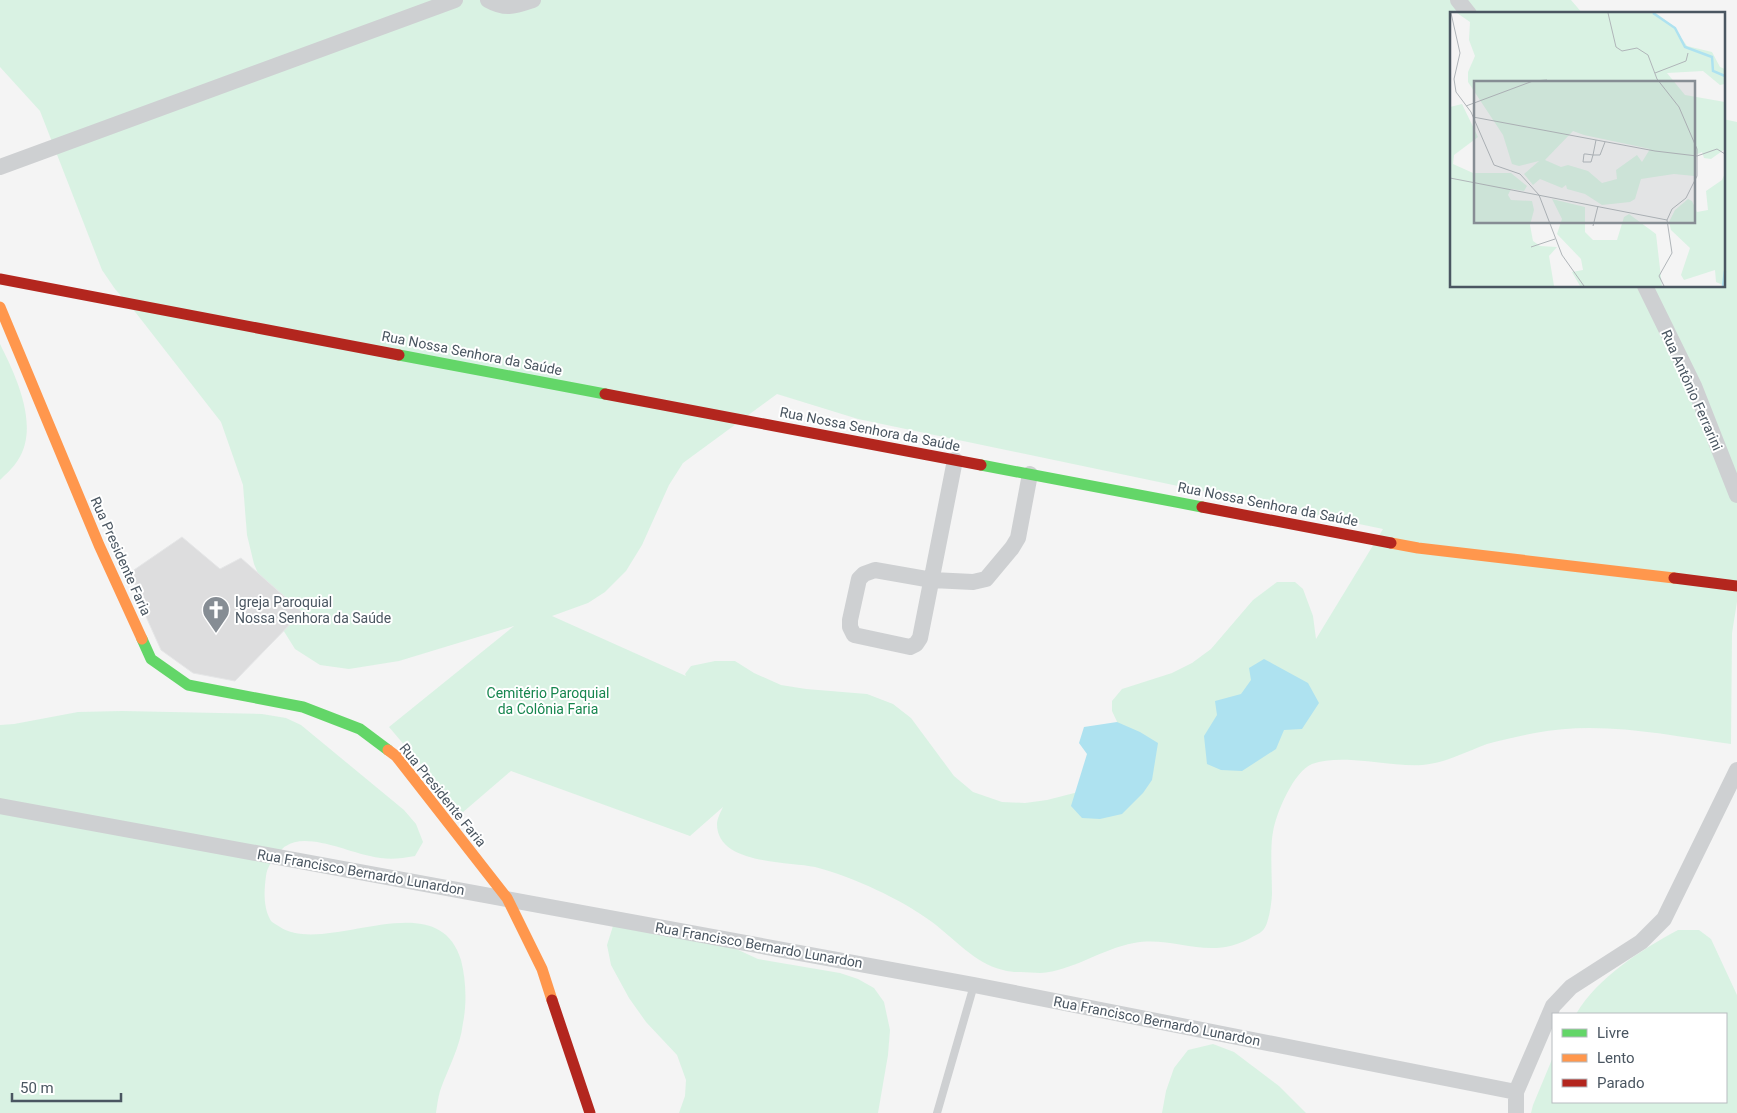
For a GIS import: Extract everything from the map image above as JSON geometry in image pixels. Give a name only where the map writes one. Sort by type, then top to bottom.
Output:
[{"type":"street","points":[[0,167],[455,0]]},
{"type":"street","points":[[488,0],[505,7],[533,0]]},
{"type":"street","points":[[1458,0],[1467,12]]},
{"type":"street","name":"Rua Nossa Senhora da Saúde","points":[[0,279],[1418,548],[1737,586]]},
{"type":"street","name":"Rua Antônio Ferrarini","points":[[1647,288],[1694,386],[1737,495]]},
{"type":"street","name":"Rua Presidente Faria","points":[[0,307],[99,545],[151,660],[188,685],[303,707],[360,729],[396,756],[507,898],[542,970],[590,1113]]},
{"type":"street","points":[[955,460],[932,580],[920,638],[916,644],[910,647],[854,635],[850,627],[850,620],[859,579],[864,574],[876,570],[932,580],[973,582],[986,579],[1018,538],[1030,474]]},
{"type":"street","points":[[1516,1113],[1516,1092],[1552,1006],[1571,987],[1641,942],[1664,919],[1737,770]]},
{"type":"street","name":"Rua Francisco Bernardo Lunardon","points":[[0,806],[974,985],[1516,1092]]},
{"type":"lane","points":[[937,1113],[974,985]]},
{"type":"green space","name":"Cemitério Paroquial da Colônia Faria","points":[[0,0],[1571,0],[1581,12],[1450,12],[1450,288],[1724,288],[1724,119],[1737,122],[1737,602],[1732,633],[1731,744],[1633,730],[1608,728],[1559,729],[1487,744],[1447,760],[1431,764],[1409,765],[1337,760],[1312,764],[1305,768],[1293,784],[1282,804],[1275,824],[1272,846],[1270,912],[1264,929],[1261,932],[1238,944],[1223,947],[1193,947],[1164,942],[1134,943],[1064,968],[1040,973],[1008,971],[983,962],[965,950],[920,913],[861,883],[815,867],[772,862],[741,854],[729,847],[720,837],[717,822],[723,807],[690,836],[511,771],[462,813],[389,727],[514,626],[399,661],[349,669],[320,665],[295,649],[280,625],[254,564],[247,535],[243,485],[221,422],[102,270],[40,111],[0,67]],"holes":[[[777,394],[858,419],[1383,529],[1316,639],[1313,616],[1303,589],[1295,582],[1277,582],[1253,600],[1211,649],[1192,663],[1172,673],[1122,689],[1112,701],[1112,711],[1128,745],[1090,789],[1047,800],[1025,803],[1002,802],[973,792],[954,776],[911,718],[893,704],[867,694],[781,685],[754,673],[735,661],[715,661],[691,666],[685,674],[686,676],[552,616],[588,603],[605,592],[626,571],[642,545],[669,485],[683,463]]]},
{"type":"green space","points":[[0,344],[19,386],[26,417],[27,432],[24,447],[18,460],[0,480]]},
{"type":"green space","points":[[78,712],[262,714],[286,718],[301,725],[404,810],[416,824],[423,842],[415,856],[409,857],[382,858],[316,842],[294,842],[285,847],[270,864],[265,882],[265,899],[268,916],[271,921],[280,927],[300,934],[324,934],[379,925],[405,923],[429,926],[448,937],[461,960],[465,983],[465,1008],[459,1041],[440,1091],[436,1113],[0,1113],[0,725]]},
{"type":"green space","points":[[613,926],[734,948],[758,959],[840,973],[858,979],[874,988],[884,1002],[890,1030],[888,1055],[878,1113],[679,1113],[685,1096],[686,1080],[677,1055],[646,1022],[629,998],[611,965],[607,945]]},
{"type":"green space","points":[[1678,930],[1699,930],[1711,939],[1737,995],[1737,1113],[1531,1113],[1552,1059],[1552,1103],[1727,1103],[1727,1013],[1577,1013],[1608,976],[1650,946]]},
{"type":"green space","points":[[1213,1044],[1234,1052],[1279,1086],[1306,1113],[1162,1113],[1166,1091],[1174,1068],[1188,1050]]},
{"type":"water","points":[[1264,659],[1308,683],[1319,703],[1302,729],[1284,730],[1276,749],[1242,771],[1221,770],[1207,764],[1204,736],[1217,715],[1215,701],[1241,694],[1251,680],[1249,668]]},
{"type":"water","points":[[1117,722],[1140,732],[1158,743],[1152,780],[1143,793],[1122,814],[1100,819],[1082,818],[1071,806],[1087,754],[1079,743],[1084,727]]},
{"type":"building","name":"Igreja Paroquial Nossa Senhora da Saúde","points":[[182,537],[220,569],[241,558],[302,612],[235,681],[193,673],[161,650],[144,612],[131,572]]},
{"type":"traffic: fast","points":[[399,355],[605,394]]},
{"type":"traffic: fast","points":[[981,465],[1202,507]]},
{"type":"traffic: fast","points":[[142,639],[151,659],[188,685],[303,707],[360,729],[388,750]]},
{"type":"traffic: slow","points":[[0,307],[99,545],[142,639]]},
{"type":"traffic: slow","points":[[1391,543],[1418,548],[1674,578]]},
{"type":"traffic: slow","points":[[388,750],[396,756],[507,898],[542,969],[552,1000]]},
{"type":"traffic: jam","points":[[0,279],[399,355]]},
{"type":"traffic: jam","points":[[605,394],[981,465]]},
{"type":"traffic: jam","points":[[1202,507],[1391,543]]},
{"type":"traffic: jam","points":[[1674,578],[1737,586]]},
{"type":"traffic: jam","points":[[552,1000],[590,1113]]},
{"type":"place","name":"Igreja Paroquial Nossa Senhora da Saúde","points":[[216,634]]}]
